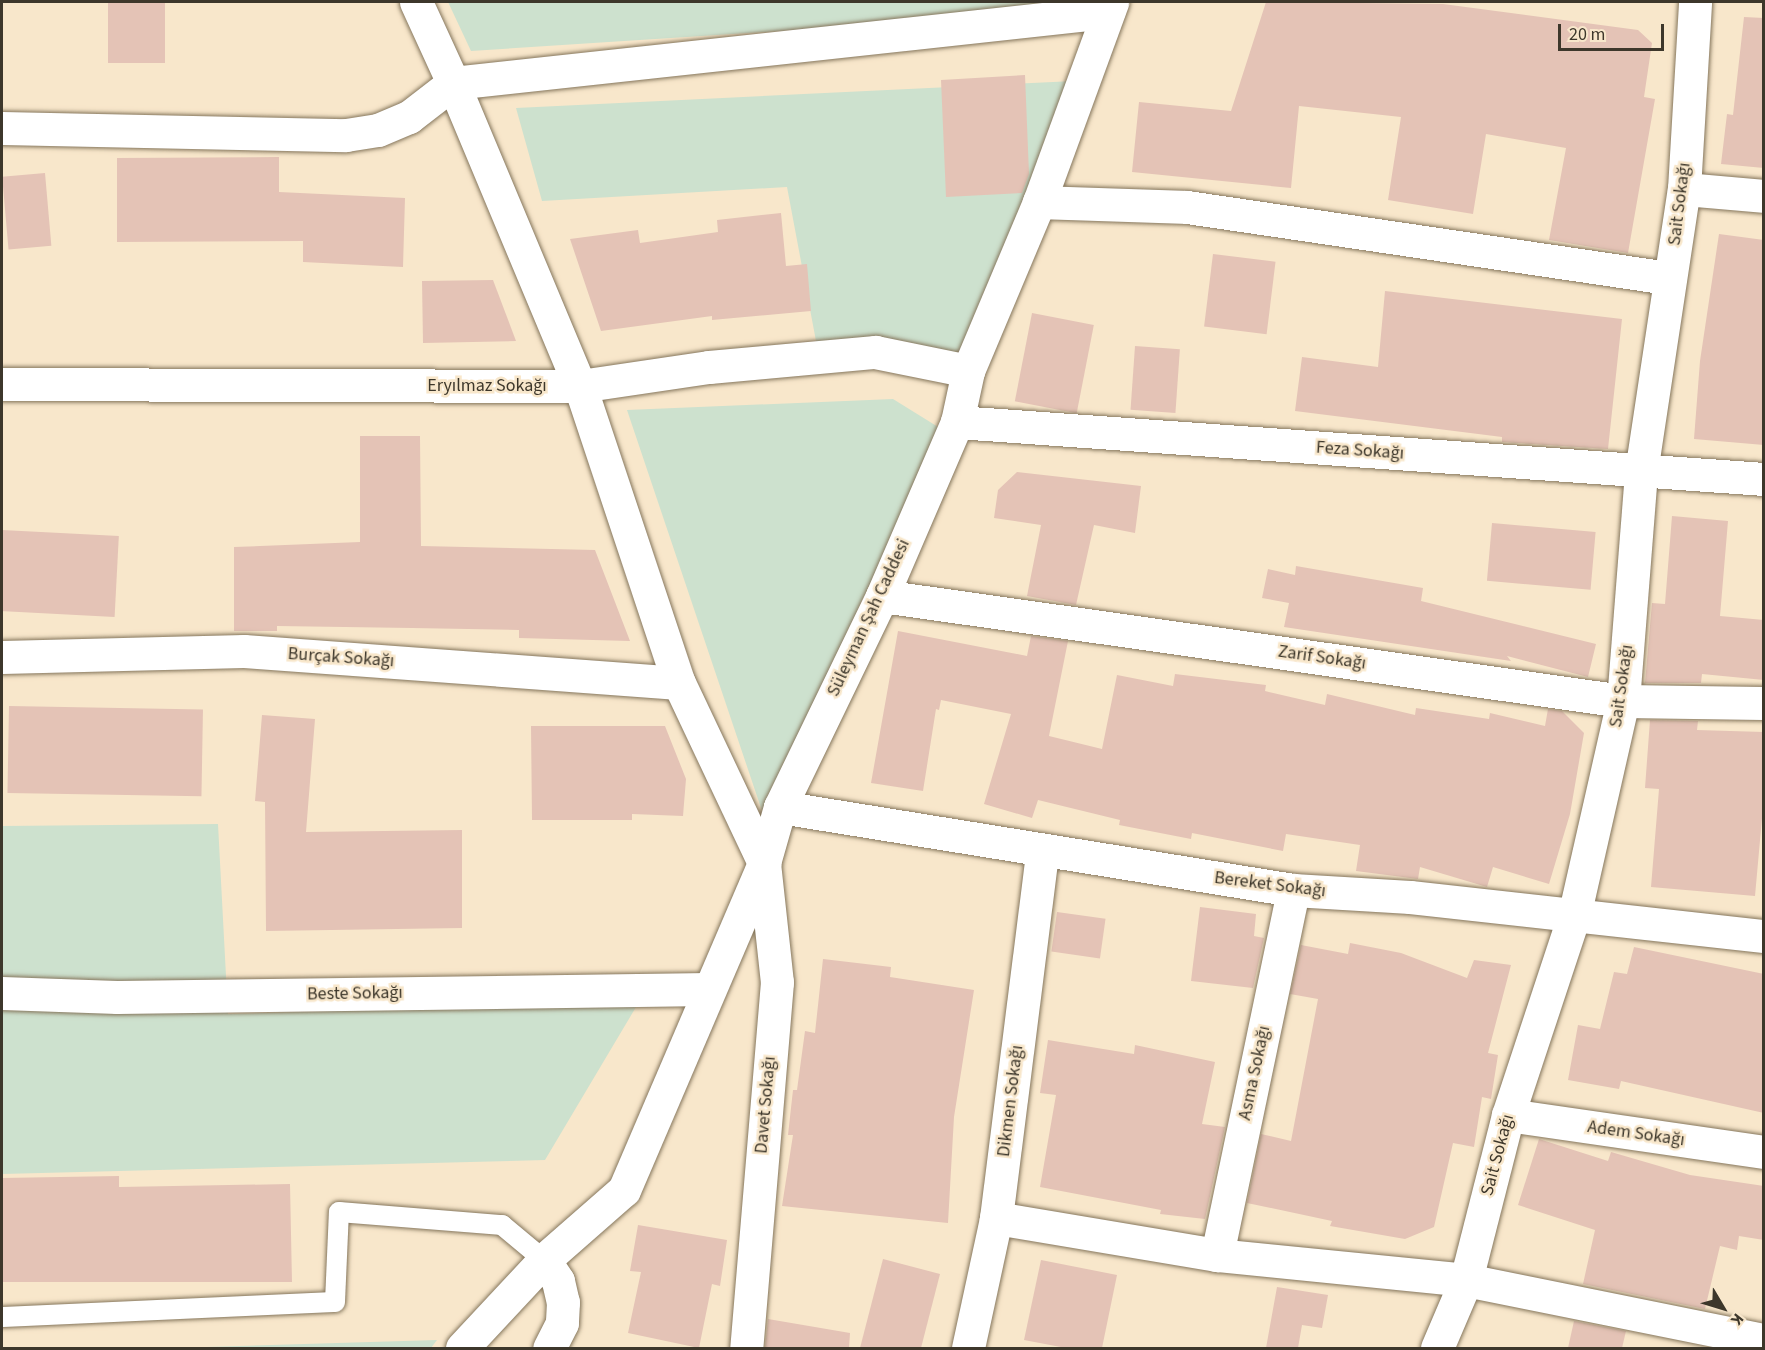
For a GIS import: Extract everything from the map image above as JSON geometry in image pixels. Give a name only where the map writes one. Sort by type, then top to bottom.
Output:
[{"type":"street","points":[[417,2],[580,386],[679,683],[764,863],[624,1190],[544,1260],[462,1348]]},
{"type":"street","name":"Sait Sokağı","points":[[1437,1348],[1466,1280],[1508,1115],[1574,916],[1623,701],[1641,472],[1683,189],[1695,2]]},
{"type":"street","points":[[2,128],[346,135],[378,130],[409,117],[453,83],[1110,7]]},
{"type":"street","name":"Süleyman Şah Caddesi","points":[[764,863],[780,807],[882,596],[957,422],[968,371],[1039,202],[1110,7]]},
{"type":"street","points":[[1683,189],[1764,196]]},
{"type":"street","points":[[1039,202],[1186,207],[1670,278]]},
{"type":"street","name":"Eryılmaz Sokağı","points":[[2,384],[580,386],[709,367],[875,352],[968,371]]},
{"type":"street","name":"Feza Sokağı","points":[[957,422],[1764,479]]},
{"type":"street","name":"Zarif Sokağı","points":[[882,596],[1623,701],[1764,703]]},
{"type":"street","name":"Burçak Sokağı","points":[[2,657],[244,651],[679,683]]},
{"type":"street","name":"Bereket Sokağı","points":[[780,807],[1042,852],[1293,890],[1410,897],[1764,936]]},
{"type":"street","name":"Dikmen Sokağı","points":[[968,1348],[996,1218],[1042,852]]},
{"type":"street","name":"Davet Sokağı","points":[[746,1348],[777,982],[764,863]]},
{"type":"street","name":"Asma Sokağı","points":[[1217,1255],[1293,890]]},
{"type":"street","name":"Beste Sokağı","points":[[2,993],[117,997],[709,989]]},
{"type":"street","name":"Adem Sokağı","points":[[1508,1115],[1764,1152]]},
{"type":"street","points":[[996,1218],[1217,1255],[1466,1280],[1764,1340]]},
{"type":"street","points":[[544,1260],[558,1281],[563,1302],[562,1323],[549,1348]]},
{"type":"lane","points":[[2,1317],[335,1302],[339,1212],[502,1226],[544,1260]]},
{"type":"green space","points":[[448,2],[1094,2],[1089,11],[471,51]]},
{"type":"green space","points":[[1074,81],[964,370],[819,357],[787,187],[542,201],[516,108]]},
{"type":"green space","points":[[893,399],[943,430],[762,811],[627,410]]},
{"type":"green space","points":[[218,824],[228,1014],[639,1002],[545,1160],[2,1174],[2,826]]},
{"type":"green space","points":[[437,1340],[431,1348],[172,1348]]},
{"type":"building","points":[[108,2],[165,2],[165,63],[108,63]]},
{"type":"building","points":[[1266,2],[1443,4],[1638,30],[1652,43],[1644,97],[1655,99],[1628,253],[1549,240],[1566,148],[1486,134],[1473,214],[1388,200],[1401,117],[1299,106],[1291,188],[1132,172],[1139,102],[1231,111]]},
{"type":"building","points":[[1744,17],[1764,18],[1764,168],[1721,164],[1727,114],[1733,115]]},
{"type":"building","points":[[1025,75],[1029,174],[1022,193],[946,197],[941,80]]},
{"type":"building","points":[[279,157],[279,192],[405,198],[403,267],[303,262],[303,241],[117,242],[117,158]]},
{"type":"building","points":[[45,173],[51,246],[9,249],[2,177]]},
{"type":"building","points":[[781,213],[786,266],[807,264],[811,311],[712,320],[712,316],[601,331],[570,239],[638,230],[640,243],[718,232],[717,220]]},
{"type":"building","points":[[1719,234],[1764,240],[1764,445],[1694,439],[1700,361]]},
{"type":"building","points":[[1213,254],[1276,262],[1267,334],[1204,326]]},
{"type":"building","points":[[493,280],[516,341],[423,343],[422,281]]},
{"type":"building","points":[[1385,291],[1622,319],[1608,449],[1502,442],[1502,437],[1295,411],[1302,357],[1378,367]]},
{"type":"building","points":[[1032,313],[1094,325],[1077,413],[1015,401]]},
{"type":"building","points":[[1135,346],[1180,349],[1175,413],[1131,410]]},
{"type":"building","points":[[360,436],[420,436],[421,546],[595,550],[630,641],[519,638],[519,630],[277,626],[277,631],[234,631],[234,547],[360,542]]},
{"type":"building","points":[[1017,472],[1141,486],[1135,533],[1094,525],[1076,605],[1027,596],[1041,525],[994,518],[998,490]]},
{"type":"building","points":[[1672,516],[1728,521],[1720,616],[1764,620],[1764,680],[1702,674],[1701,683],[1645,683],[1652,603],[1665,604]]},
{"type":"building","points":[[1492,523],[1596,532],[1591,590],[1487,581]]},
{"type":"building","points":[[2,530],[119,536],[115,617],[2,611]]},
{"type":"building","points":[[1296,566],[1423,588],[1421,601],[1596,644],[1588,677],[1507,656],[1511,661],[1284,627],[1289,603],[1262,598],[1268,569],[1295,575]]},
{"type":"building","points":[[898,631],[1027,656],[1031,636],[1068,641],[1049,736],[1102,749],[1117,675],[1173,686],[1175,674],[1266,685],[1265,691],[1325,705],[1327,694],[1415,715],[1416,708],[1489,719],[1490,713],[1545,726],[1548,709],[1562,711],[1584,733],[1570,814],[1549,884],[1493,867],[1487,887],[1420,867],[1418,879],[1356,871],[1360,845],[1286,834],[1283,851],[1192,833],[1191,839],[1119,825],[1120,820],[1038,800],[1032,818],[984,804],[1011,714],[941,700],[939,710],[936,709],[923,791],[871,783]]},
{"type":"building","points":[[9,706],[203,709],[201,796],[7,793]]},
{"type":"building","points":[[262,715],[315,719],[306,832],[462,830],[462,928],[266,931],[265,802],[255,801]]},
{"type":"building","points":[[1650,720],[1698,721],[1697,730],[1764,732],[1764,796],[1755,896],[1651,887],[1659,789],[1645,788]]},
{"type":"building","points":[[531,726],[665,726],[686,779],[683,816],[632,814],[632,820],[532,820]]},
{"type":"building","points":[[1200,907],[1256,914],[1254,936],[1264,938],[1253,988],[1191,981]]},
{"type":"building","points":[[1057,912],[1106,919],[1100,958],[1051,952]]},
{"type":"building","points":[[1350,943],[1401,953],[1467,978],[1474,960],[1511,965],[1488,1053],[1498,1055],[1491,1099],[1482,1097],[1474,1147],[1453,1143],[1434,1227],[1405,1239],[1330,1226],[1332,1221],[1247,1203],[1261,1134],[1291,1141],[1318,999],[1290,994],[1301,945],[1348,954]]},
{"type":"building","points":[[1634,947],[1764,974],[1764,1113],[1621,1081],[1619,1089],[1568,1080],[1578,1025],[1600,1029],[1614,972],[1627,974]]},
{"type":"building","points":[[823,959],[891,967],[890,977],[974,990],[954,1117],[948,1223],[782,1206],[793,1135],[788,1135],[793,1090],[797,1090],[805,1031],[815,1033]]},
{"type":"building","points":[[1048,1040],[1134,1054],[1135,1045],[1215,1062],[1202,1124],[1225,1127],[1205,1219],[1160,1214],[1161,1210],[1040,1187],[1056,1095],[1040,1093]]},
{"type":"building","points":[[1539,1139],[1608,1161],[1611,1152],[1690,1175],[1764,1186],[1764,1240],[1739,1236],[1737,1250],[1720,1246],[1705,1309],[1583,1284],[1595,1230],[1518,1205]]},
{"type":"building","points":[[119,1176],[119,1187],[290,1184],[292,1282],[2,1282],[2,1178]]},
{"type":"building","points":[[638,1225],[727,1240],[720,1286],[712,1284],[699,1348],[628,1333],[641,1272],[630,1271]]},
{"type":"building","points":[[883,1259],[940,1274],[921,1348],[860,1348]]},
{"type":"building","points":[[1041,1260],[1117,1275],[1102,1348],[1066,1348],[1024,1340]]},
{"type":"building","points":[[1277,1287],[1328,1295],[1322,1328],[1302,1325],[1298,1348],[1266,1348]]},
{"type":"building","points":[[768,1319],[850,1333],[849,1348],[765,1348]]},
{"type":"building","points":[[1574,1321],[1626,1331],[1622,1348],[1568,1348]]}]
